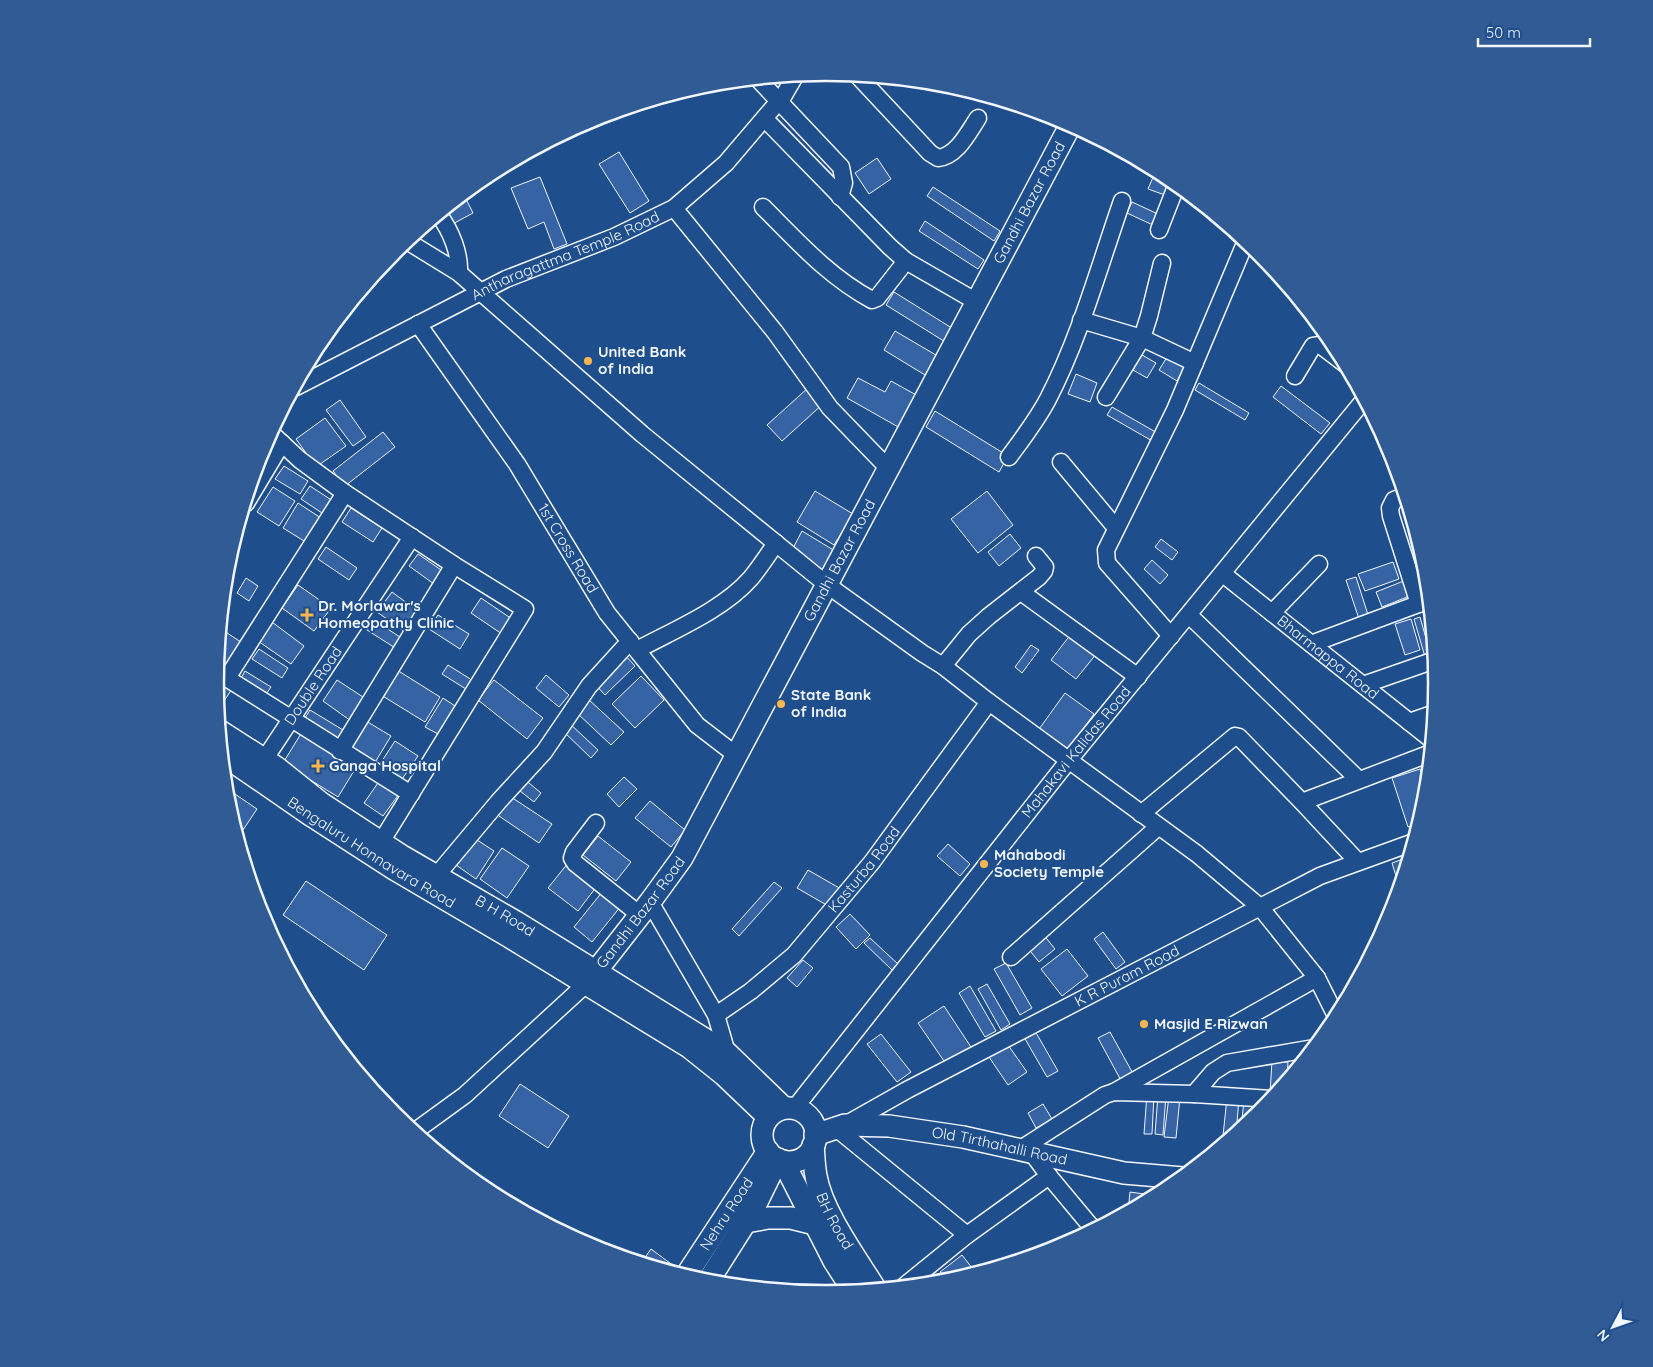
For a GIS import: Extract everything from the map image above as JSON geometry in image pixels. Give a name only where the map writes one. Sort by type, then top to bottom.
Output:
[{"type":"main road","name":"Gandhi Bazar Road","points":[[591,978],[682,858],[1067,131]]},
{"type":"main road","name":"B H Road","points":[[227,736],[264,760],[321,803],[402,856],[437,875],[591,978],[727,1052],[782,1111]]},
{"type":"main road","name":"Bengaluru Honnavara Road","points":[[229,759],[394,869],[591,978],[689,1047],[724,1075],[782,1111]]},
{"type":"main road","points":[[782,1111],[802,1112],[810,1118],[814,1126],[814,1140],[808,1153],[801,1159],[792,1161],[776,1157],[763,1143],[763,1125],[782,1111]]},
{"type":"main road","name":"Old Tirthahalli Road","points":[[814,1140],[841,1126],[889,1126],[954,1136],[1124,1173],[1171,1177]]},
{"type":"main road","name":"BH Road","points":[[814,1140],[816,1177],[823,1199],[848,1246],[872,1284]]},
{"type":"main road","name":"BH Road","points":[[776,1157],[849,1285]]},
{"type":"main road","name":"Nehru Road","points":[[712,1275],[746,1222],[776,1157]]},
{"type":"main road","name":"Nehru Road","points":[[691,1270],[776,1157]]},
{"type":"main road","points":[[746,1222],[768,1218],[791,1218],[815,1224]]},
{"type":"street","name":"Antharagattma Temple Road","points":[[306,381],[506,279],[614,237],[674,208],[726,163],[765,119],[791,83]]},
{"type":"street","points":[[864,83],[930,153],[938,158],[946,157],[952,153],[978,118]]},
{"type":"street","points":[[764,85],[841,167],[844,182],[840,196]]},
{"type":"street","points":[[765,119],[906,261],[977,302]]},
{"type":"street","points":[[1159,230],[1174,192]]},
{"type":"street","points":[[1009,457],[1028,432],[1048,399],[1081,320],[1122,201]]},
{"type":"street","points":[[763,207],[820,264],[839,279],[872,300],[877,298],[906,261]]},
{"type":"street","points":[[674,208],[776,332],[830,408],[888,468]]},
{"type":"street","points":[[442,221],[455,246],[460,261],[459,273]]},
{"type":"street","points":[[414,245],[459,273],[481,291],[642,434],[826,584],[943,666],[989,702],[1197,854],[1260,907],[1317,978],[1333,1009]]},
{"type":"street","points":[[1171,636],[1107,563],[1106,550],[1175,410],[1243,249]]},
{"type":"street","points":[[1106,397],[1142,338],[1162,262]]},
{"type":"street","points":[[1081,320],[1142,338],[1195,363]]},
{"type":"street","name":"1st Cross Road","points":[[418,324],[517,464],[607,613],[697,725],[736,755]]},
{"type":"street","points":[[1295,376],[1313,346],[1320,345],[1329,352]]},
{"type":"street","name":"Mahakavi Kalidas Road","points":[[782,1111],[1360,405]]},
{"type":"street","points":[[276,438],[300,460],[345,492],[454,565],[525,609],[381,842]]},
{"type":"street","points":[[1061,462],[1116,528]]},
{"type":"street","points":[[225,671],[345,492]]},
{"type":"street","points":[[1399,498],[1394,500],[1390,508],[1423,599]]},
{"type":"street","name":"Double Road","points":[[264,760],[412,537]]},
{"type":"street","points":[[437,875],[499,801],[544,752],[590,686],[633,645],[685,625],[725,601],[750,578],[776,544]]},
{"type":"street","points":[[943,666],[970,634],[989,616],[1039,577],[1045,567],[1036,556]]},
{"type":"street","points":[[1272,613],[1318,564]]},
{"type":"street","points":[[340,751],[454,565]]},
{"type":"street","name":"Bharmappa Road","points":[[1223,574],[1426,735]]},
{"type":"street","points":[[1021,592],[1138,677]]},
{"type":"street","points":[[1312,644],[1423,602]]},
{"type":"street","points":[[1189,615],[1359,780]]},
{"type":"street","points":[[1363,685],[1428,662]]},
{"type":"street","points":[[224,677],[410,794]]},
{"type":"street","name":"Kasturba Road","points":[[716,1015],[751,991],[794,955],[872,862],[989,702]]},
{"type":"street","points":[[1409,722],[1427,716]]},
{"type":"street","points":[[1141,814],[1237,736],[1358,862]]},
{"type":"street","points":[[1302,802],[1425,755]]},
{"type":"street","points":[[596,823],[574,852],[572,858],[574,862],[645,909],[716,1015],[727,1052]]},
{"type":"street","points":[[1011,957],[1158,827]]},
{"type":"street","name":"K R Puram Road","points":[[841,1126],[1320,876],[1406,845]]},
{"type":"street","points":[[420,1128],[465,1096],[591,978]]},
{"type":"street","points":[[1090,1225],[1049,1176],[1026,1152],[1104,1095],[1114,1092],[1317,978]]},
{"type":"street","points":[[1194,1094],[1213,1072],[1228,1063],[1304,1050]]},
{"type":"street","points":[[1114,1092],[1262,1098]]},
{"type":"street","points":[[841,1126],[967,1235]]},
{"type":"street","points":[[911,1280],[967,1235],[1049,1176]]},
{"type":"building","points":[[619,152],[649,201],[630,213],[599,164]]},
{"type":"building","points":[[877,158],[891,179],[869,194],[855,173]]},
{"type":"building","points":[[540,177],[567,244],[554,249],[544,222],[528,229],[511,188]]},
{"type":"building","points":[[1153,178],[1168,188],[1165,195],[1148,189]]},
{"type":"building","points":[[933,187],[1000,231],[994,241],[927,196]]},
{"type":"building","points":[[467,201],[473,213],[449,226],[445,218]]},
{"type":"building","points":[[1132,202],[1160,215],[1155,226],[1127,213]]},
{"type":"building","points":[[925,221],[984,260],[978,269],[919,231]]},
{"type":"building","points":[[894,292],[955,330],[947,343],[886,305]]},
{"type":"building","points":[[895,331],[941,358],[930,378],[884,350]]},
{"type":"building","points":[[1169,354],[1186,364],[1177,381],[1159,370]]},
{"type":"building","points":[[1142,355],[1156,363],[1147,378],[1133,370]]},
{"type":"building","points":[[1076,374],[1097,383],[1090,402],[1068,394]]},
{"type":"building","points":[[858,378],[885,392],[891,381],[918,396],[900,428],[847,398]]},
{"type":"building","points":[[1199,383],[1249,413],[1245,420],[1195,390]]},
{"type":"building","points":[[1281,386],[1330,423],[1321,434],[1273,397]]},
{"type":"building","points":[[809,387],[824,403],[782,441],[767,425]]},
{"type":"building","points":[[340,400],[366,437],[353,446],[326,410]]},
{"type":"building","points":[[1112,407],[1159,434],[1154,442],[1107,415]]},
{"type":"building","points":[[935,411],[1008,456],[999,472],[926,427]]},
{"type":"building","points":[[325,418],[346,446],[316,467],[296,439]]},
{"type":"building","points":[[383,432],[395,447],[345,486],[333,471]]},
{"type":"building","points":[[284,466],[308,481],[300,494],[275,479]]},
{"type":"building","points":[[310,486],[336,503],[328,517],[301,499]]},
{"type":"building","points":[[273,487],[295,501],[279,526],[257,512]]},
{"type":"building","points":[[815,491],[853,514],[834,545],[797,522]]},
{"type":"building","points":[[987,491],[1013,525],[978,553],[951,519]]},
{"type":"building","points":[[298,503],[324,520],[309,544],[283,528]]},
{"type":"building","points":[[351,508],[382,528],[373,542],[342,522]]},
{"type":"building","points":[[802,531],[835,551],[823,571],[791,552]]},
{"type":"building","points":[[1010,534],[1021,548],[999,566],[988,552]]},
{"type":"building","points":[[1161,539],[1178,552],[1172,560],[1155,547]]},
{"type":"building","points":[[326,547],[357,568],[349,580],[318,559]]},
{"type":"building","points":[[418,554],[447,574],[438,587],[409,566]]},
{"type":"building","points":[[1152,560],[1168,575],[1160,584],[1144,569]]},
{"type":"building","points":[[1393,562],[1399,579],[1365,591],[1358,574]]},
{"type":"building","points":[[1356,577],[1369,618],[1360,622],[1346,580]]},
{"type":"building","points":[[246,578],[258,586],[249,601],[237,593]]},
{"type":"building","points":[[1406,580],[1412,595],[1382,607],[1376,592]]},
{"type":"building","points":[[298,585],[331,608],[314,631],[282,608]]},
{"type":"building","points":[[392,592],[422,614],[408,634],[377,612]]},
{"type":"building","points":[[481,598],[512,619],[502,634],[471,613]]},
{"type":"building","points":[[438,615],[469,634],[460,649],[429,629]]},
{"type":"building","points":[[1420,617],[1427,641],[1428,657],[1425,657],[1414,619]]},
{"type":"building","points":[[1411,619],[1420,650],[1405,655],[1395,624]]},
{"type":"building","points":[[374,620],[406,641],[400,651],[367,630]]},
{"type":"building","points":[[272,622],[304,646],[291,664],[258,641]]},
{"type":"building","points":[[227,633],[244,644],[228,668],[225,666]]},
{"type":"building","points":[[1071,634],[1097,653],[1076,679],[1051,660]]},
{"type":"building","points":[[1031,645],[1039,650],[1022,673],[1015,667]]},
{"type":"building","points":[[259,649],[288,668],[282,678],[252,659]]},
{"type":"building","points":[[624,654],[635,666],[605,695],[594,683]]},
{"type":"building","points":[[448,665],[475,682],[469,691],[442,674]]},
{"type":"building","points":[[397,670],[440,697],[425,722],[381,695]]},
{"type":"building","points":[[245,671],[271,687],[264,697],[239,682]]},
{"type":"building","points":[[546,675],[569,695],[559,707],[536,688]]},
{"type":"building","points":[[641,676],[664,700],[635,728],[612,704]]},
{"type":"building","points":[[337,680],[366,699],[351,721],[323,701]]},
{"type":"building","points":[[494,680],[543,718],[527,739],[478,700]]},
{"type":"building","points":[[224,684],[232,689],[225,700]]},
{"type":"building","points":[[1065,693],[1094,714],[1066,752],[1037,732]]},
{"type":"building","points":[[443,698],[455,706],[438,734],[425,727]]},
{"type":"building","points":[[588,699],[624,732],[611,745],[576,712]]},
{"type":"building","points":[[310,710],[348,733],[341,745],[303,721]]},
{"type":"building","points":[[366,721],[391,736],[374,764],[349,749]]},
{"type":"building","points":[[568,722],[598,750],[591,758],[561,729]]},
{"type":"building","points":[[302,732],[357,766],[338,797],[283,763]]},
{"type":"building","points":[[395,741],[418,756],[400,782],[378,767]]},
{"type":"building","points":[[1420,769],[1422,775],[1411,826],[1408,827],[1392,778]]},
{"type":"building","points":[[624,777],[637,789],[619,807],[607,794]]},
{"type":"building","points":[[523,778],[541,793],[534,802],[515,787]]},
{"type":"building","points":[[380,780],[399,794],[383,816],[364,803]]},
{"type":"building","points":[[235,794],[257,809],[243,830],[236,801]]},
{"type":"building","points":[[508,795],[552,824],[539,843],[496,814]]},
{"type":"building","points":[[650,801],[685,830],[671,847],[635,818]]},
{"type":"building","points":[[598,836],[631,862],[616,881],[583,855]]},
{"type":"building","points":[[474,838],[494,851],[476,879],[456,865]]},
{"type":"building","points":[[948,844],[970,864],[960,876],[937,856]]},
{"type":"building","points":[[502,848],[529,866],[507,898],[480,879]]},
{"type":"building","points":[[1402,859],[1397,878],[1392,863]]},
{"type":"building","points":[[568,863],[597,886],[578,911],[548,888]]},
{"type":"building","points":[[808,870],[841,889],[830,907],[797,888]]},
{"type":"building","points":[[306,881],[387,935],[364,970],[283,915]]},
{"type":"building","points":[[774,882],[782,888],[739,936],[732,929]]},
{"type":"building","points":[[603,891],[621,906],[592,942],[574,927]]},
{"type":"building","points":[[850,914],[870,935],[856,949],[836,927]]},
{"type":"building","points":[[1103,932],[1125,962],[1116,969],[1094,939]]},
{"type":"building","points":[[1043,934],[1055,949],[1039,962],[1027,947]]},
{"type":"building","points":[[870,938],[899,965],[893,971],[864,943]]},
{"type":"building","points":[[1067,949],[1088,976],[1062,996],[1041,969]]},
{"type":"building","points":[[803,960],[813,968],[797,987],[787,978]]},
{"type":"building","points":[[1006,963],[1032,1008],[1020,1015],[994,969]]},
{"type":"building","points":[[987,984],[1010,1024],[1001,1030],[978,989]]},
{"type":"building","points":[[970,986],[996,1031],[985,1037],[959,993]]},
{"type":"building","points":[[944,1006],[971,1047],[946,1064],[918,1023]]},
{"type":"building","points":[[1035,1031],[1058,1071],[1047,1077],[1024,1037]]},
{"type":"building","points":[[1110,1032],[1136,1079],[1124,1086],[1098,1038]]},
{"type":"building","points":[[881,1034],[911,1072],[897,1082],[867,1044]]},
{"type":"building","points":[[1008,1045],[1027,1072],[1008,1085],[989,1057]]},
{"type":"building","points":[[1272,1061],[1288,1062],[1288,1070],[1270,1090]]},
{"type":"building","points":[[520,1084],[569,1116],[548,1148],[499,1116]]},
{"type":"building","points":[[1147,1094],[1154,1094],[1152,1134],[1144,1134]]},
{"type":"building","points":[[1158,1095],[1166,1095],[1163,1135],[1155,1134]]},
{"type":"building","points":[[1169,1096],[1180,1097],[1176,1138],[1164,1137]]},
{"type":"building","points":[[1227,1098],[1239,1099],[1237,1124],[1223,1137]]},
{"type":"building","points":[[1244,1099],[1256,1100],[1256,1105],[1242,1119]]},
{"type":"building","points":[[1043,1104],[1052,1119],[1036,1128],[1028,1113]]},
{"type":"building","points":[[1130,1192],[1145,1194],[1129,1205]]},
{"type":"building","points":[[651,1249],[673,1266],[671,1265],[645,1257]]},
{"type":"building","points":[[962,1255],[972,1267],[942,1274],[940,1272]]},
{"type":"place","name":"United Bank of India","points":[[588,361]]},
{"type":"place","name":"Dr. Morlawar's Homeopathy Clinic","points":[[307,615]]},
{"type":"place","name":"State Bank of India","points":[[781,704]]},
{"type":"place","name":"Ganga Hospital","points":[[318,766]]},
{"type":"place","name":"Mahabodi Society Temple","points":[[984,864]]},
{"type":"place","name":"Masjid E Rizwan","points":[[1144,1024]]}]
